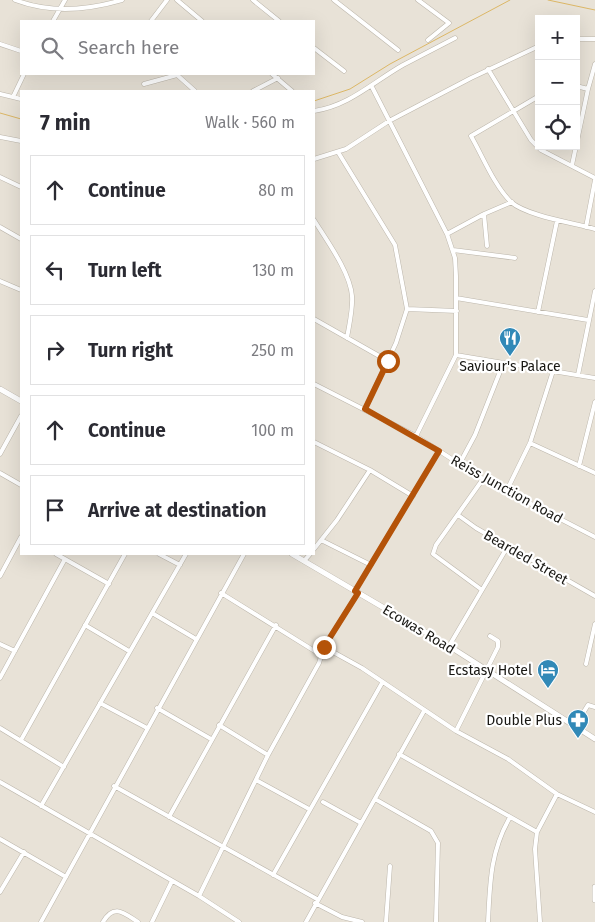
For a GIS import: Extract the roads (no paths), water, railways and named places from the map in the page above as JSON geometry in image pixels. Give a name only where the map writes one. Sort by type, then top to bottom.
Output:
[{"type":"street","points":[[15,0],[31,6],[60,10],[122,0]]},
{"type":"street","points":[[54,20],[65,0]]},
{"type":"street","points":[[152,20],[167,0]]},
{"type":"street","points":[[176,0],[201,20]]},
{"type":"street","points":[[252,0],[278,20]]},
{"type":"street","points":[[334,0],[398,50]]},
{"type":"street","points":[[418,0],[448,23],[428,40]]},
{"type":"street","points":[[315,111],[349,100],[372,87],[403,65],[455,38]]},
{"type":"street","points":[[580,39],[595,39]]},
{"type":"street","points":[[0,44],[20,51]]},
{"type":"street","points":[[315,159],[351,146],[389,121],[488,69],[535,48]]},
{"type":"street","points":[[315,49],[344,71]]},
{"type":"street","points":[[580,127],[595,64]]},
{"type":"street","points":[[488,69],[531,140],[541,150],[595,179],[586,227]]},
{"type":"street","points":[[13,97],[24,75]]},
{"type":"street","points":[[144,84],[173,75]]},
{"type":"street","points":[[177,75],[193,90]]},
{"type":"street","points":[[274,75],[291,90]]},
{"type":"street","points":[[255,90],[278,78]]},
{"type":"street","points":[[372,87],[447,234],[453,250],[457,311],[456,355],[416,436]]},
{"type":"street","points":[[580,87],[588,89]]},
{"type":"street","points":[[0,94],[20,99]]},
{"type":"street","points":[[535,98],[513,109],[471,136],[495,179],[512,202],[557,221],[595,229]]},
{"type":"street","points":[[0,137],[20,142]]},
{"type":"street","points":[[572,166],[575,150]]},
{"type":"street","points":[[338,152],[395,245],[407,309],[388,361],[365,409]]},
{"type":"street","points":[[0,177],[20,187]]},
{"type":"street","points":[[447,234],[484,214],[512,202]]},
{"type":"street","points":[[484,214],[487,246]]},
{"type":"street","points":[[538,312],[557,221]]},
{"type":"street","points":[[315,222],[333,250],[349,284],[352,296],[347,338]]},
{"type":"street","points":[[0,227],[20,238]]},
{"type":"street","points":[[453,250],[514,258]]},
{"type":"street","points":[[0,281],[20,290]]},
{"type":"street","points":[[578,375],[595,291]]},
{"type":"street","points":[[456,298],[588,320]]},
{"type":"street","points":[[407,309],[457,311]]},
{"type":"street","points":[[315,321],[388,361]]},
{"type":"street","points":[[456,355],[595,378]]},
{"type":"street","points":[[460,463],[475,435],[503,364]]},
{"type":"street","points":[[506,492],[530,443],[553,371]]},
{"type":"street","name":"Reiss Junction Road","points":[[315,384],[416,436],[506,492],[595,537]]},
{"type":"street","points":[[0,389],[20,400]]},
{"type":"street","points":[[579,466],[595,402]]},
{"type":"street","points":[[0,454],[20,418]]},
{"type":"street","points":[[315,442],[370,470],[412,496]]},
{"type":"street","points":[[530,443],[595,473]]},
{"type":"street","points":[[199,896],[222,845],[268,755],[319,663],[324,647],[439,451]]},
{"type":"street","points":[[315,548],[370,470]]},
{"type":"street","points":[[0,474],[20,484]]},
{"type":"street","points":[[482,590],[433,554],[436,545],[483,479]]},
{"type":"street","name":"Bearded Street","points":[[458,515],[470,524],[595,596]]},
{"type":"street","points":[[0,576],[20,539]]},
{"type":"street","points":[[321,540],[371,565]]},
{"type":"street","points":[[449,646],[508,546]]},
{"type":"street","points":[[58,555],[109,584]]},
{"type":"street","points":[[21,740],[124,555]]},
{"type":"street","points":[[161,555],[180,565]]},
{"type":"street","points":[[41,806],[185,555]]},
{"type":"street","points":[[41,922],[157,708],[243,555]]},
{"type":"street","name":"Ecowas Road","points":[[294,555],[449,646],[595,739]]},
{"type":"street","points":[[304,561],[309,555]]},
{"type":"street","points":[[0,678],[65,559]]},
{"type":"street","points":[[221,593],[276,625],[321,655]]},
{"type":"street","points":[[152,613],[196,639]]},
{"type":"street","points":[[85,624],[129,651]]},
{"type":"street","points":[[586,664],[595,624]]},
{"type":"street","points":[[169,816],[276,625]]},
{"type":"street","points":[[456,731],[499,644],[490,636]]},
{"type":"street","points":[[0,644],[15,651]]},
{"type":"street","points":[[324,647],[456,731],[508,759],[557,794],[595,812]]},
{"type":"street","points":[[273,875],[382,683]]},
{"type":"street","points":[[100,703],[147,728]]},
{"type":"street","points":[[575,726],[584,708],[588,705],[595,707]]},
{"type":"street","points":[[157,708],[211,738]]},
{"type":"street","points":[[306,922],[316,901],[424,711]]},
{"type":"street","points":[[219,725],[268,755]]},
{"type":"street","points":[[0,728],[64,766]]},
{"type":"street","points":[[399,754],[537,832]]},
{"type":"street","points":[[256,780],[310,809]]},
{"type":"street","points":[[0,782],[199,896],[239,922]]},
{"type":"street","points":[[114,786],[222,845],[342,917],[362,922]]},
{"type":"street","points":[[540,922],[536,849],[537,832],[557,794]]},
{"type":"street","points":[[375,799],[431,831],[436,836],[438,843],[436,922]]},
{"type":"street","points":[[323,802],[361,823]]},
{"type":"street","points":[[488,922],[492,860],[495,847],[510,818]]},
{"type":"street","points":[[0,839],[66,877]]},
{"type":"street","points":[[0,892],[24,852]]},
{"type":"street","points":[[386,922],[390,866]]},
{"type":"street","points":[[152,922],[172,881]]},
{"type":"street","points":[[595,887],[595,900]]},
{"type":"street","points":[[104,922],[108,914],[120,911],[138,922]]},
{"type":"waterway","points":[[315,101],[350,89],[390,64],[510,0]]},
{"type":"waterway","points":[[548,0],[595,10]]},
{"type":"waterway","points":[[0,113],[20,119]]},
{"type":"place","name":"Saviour's Palace","points":[[510,357]]},
{"type":"place","name":"Ecstasy Hotel","points":[[548,689]]},
{"type":"place","name":"Double Plus","points":[[578,739]]}]
